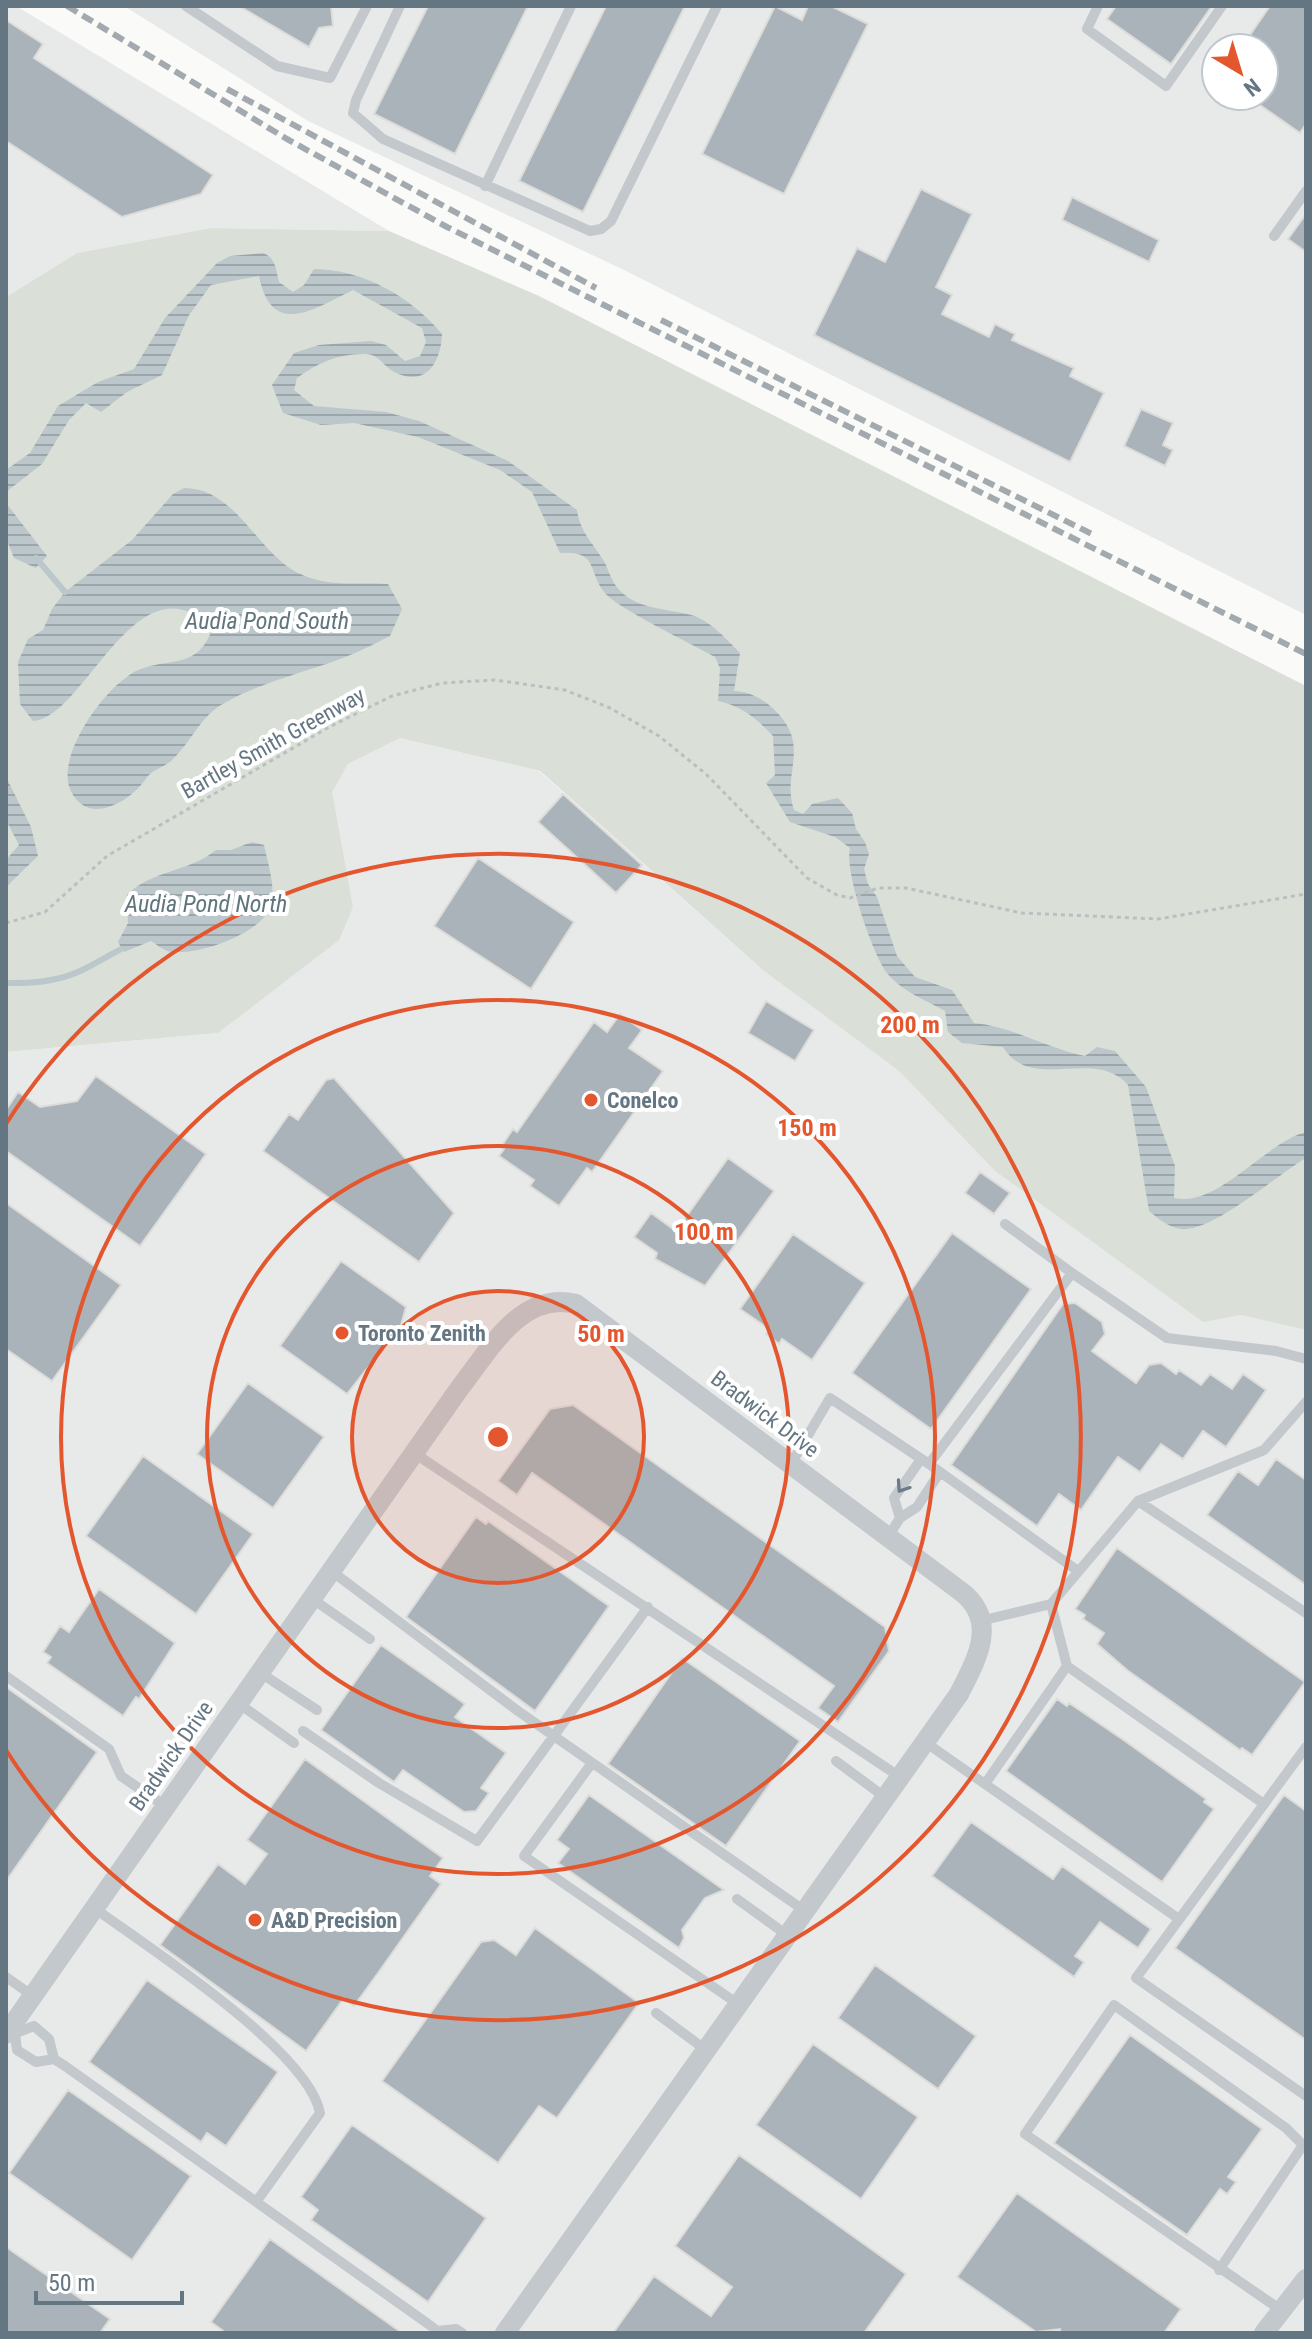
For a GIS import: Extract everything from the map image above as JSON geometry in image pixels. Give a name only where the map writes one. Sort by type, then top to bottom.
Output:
[{"type":"street","name":"Bradwick Drive","points":[[12,2030],[165,1806],[459,1389],[527,1309],[558,1299],[576,1304],[972,1601],[980,1621]]},
{"type":"street","points":[[505,2333],[925,1742],[973,1669],[984,1636],[980,1621]]},
{"type":"street","points":[[1264,2333],[1306,2279]]},
{"type":"lane","points":[[186,6],[277,66],[330,78],[367,6]]},
{"type":"lane","points":[[400,6],[353,113],[383,139],[578,228],[601,229],[611,221],[717,6]]},
{"type":"lane","points":[[485,186],[571,6]]},
{"type":"lane","points":[[1098,6],[1087,29],[1166,86],[1222,6]]},
{"type":"lane","points":[[1274,236],[1306,191]]},
{"type":"lane","points":[[1005,1224],[1167,1338],[1276,1351],[1306,1359]]},
{"type":"lane","points":[[900,1518],[894,1498],[1072,1273]]},
{"type":"lane","points":[[791,1464],[830,1398],[925,1461],[1078,1571]]},
{"type":"lane","points":[[980,1621],[1051,1604],[1138,1501],[1264,1450],[1306,1402]]},
{"type":"lane","points":[[414,1453],[900,1777]]},
{"type":"lane","points":[[888,1537],[900,1518],[917,1507],[940,1472]]},
{"type":"lane","points":[[1138,1501],[1306,1613]]},
{"type":"lane","points":[[330,1570],[553,1736],[805,1911]]},
{"type":"lane","points":[[311,1598],[370,1639]]},
{"type":"lane","points":[[1051,1604],[1067,1666],[1264,1804]]},
{"type":"lane","points":[[303,1731],[379,1783],[477,1841],[648,1607]]},
{"type":"lane","points":[[985,1784],[1067,1666]]},
{"type":"lane","points":[[259,1672],[317,1710]]},
{"type":"lane","points":[[6,1676],[109,1749],[121,1776],[165,1806]]},
{"type":"lane","points":[[238,1703],[294,1743]]},
{"type":"lane","points":[[925,1742],[1179,1919]]},
{"type":"lane","points":[[1306,1747],[1136,1978],[1306,2096]]},
{"type":"lane","points":[[836,1761],[886,1798]]},
{"type":"lane","points":[[592,1763],[524,1856],[738,2004]]},
{"type":"lane","points":[[737,1899],[787,1935]]},
{"type":"lane","points":[[94,1908],[274,2044],[317,2097],[320,2113],[256,2202]]},
{"type":"lane","points":[[6,1977],[33,1996]]},
{"type":"lane","points":[[1219,2270],[1304,2146],[1286,2128],[1114,2005],[1025,2134],[1219,2270],[1281,2310]]},
{"type":"lane","points":[[656,2013],[706,2050]]},
{"type":"lane","points":[[54,2059],[36,2062],[17,2050],[12,2030],[34,2026],[49,2039],[54,2059],[437,2332],[456,2329],[462,2333]]},
{"type":"path","name":"Bartley Smith Greenway","points":[[6,923],[45,912],[119,848],[343,720],[392,696],[442,683],[495,680],[565,690],[610,708],[659,736],[706,774],[807,878],[817,886],[850,898],[878,888],[906,888],[1022,913],[1158,919],[1306,894]]},
{"type":"shaded area","points":[[6,6],[16,6],[389,231],[211,228],[77,253],[6,297]]},
{"type":"shaded area","points":[[124,6],[1306,6],[1306,615],[624,270],[308,121]]},
{"type":"shaded area","points":[[211,228],[389,231],[539,296],[1306,686],[1306,1330],[1241,1315],[1203,1322],[995,1171],[899,1071],[764,971],[540,771],[400,738],[348,764],[332,792],[353,907],[339,940],[218,1033],[6,1052],[6,297],[77,253]]},
{"type":"shaded area","points":[[400,738],[539,771],[764,971],[899,1071],[995,1171],[1203,1321],[1241,1315],[1306,1330],[1306,2333],[6,2333],[6,1052],[218,1033],[353,907],[331,792],[348,764]]},
{"type":"water","points":[[263,253],[273,261],[279,282],[293,292],[304,285],[314,269],[351,274],[401,297],[442,334],[434,364],[421,375],[403,375],[370,354],[347,355],[329,360],[297,378],[294,390],[314,406],[386,412],[419,421],[508,461],[577,510],[583,530],[623,594],[641,604],[705,621],[740,653],[734,691],[762,700],[779,714],[790,732],[794,750],[791,791],[794,810],[803,814],[812,804],[838,798],[852,813],[856,829],[869,854],[864,869],[868,884],[877,897],[897,956],[915,977],[952,990],[974,1023],[1003,1029],[1085,1056],[1097,1047],[1115,1051],[1146,1087],[1175,1166],[1174,1198],[1191,1198],[1207,1193],[1290,1138],[1306,1132],[1306,1158],[1210,1222],[1194,1228],[1172,1226],[1149,1211],[1128,1085],[1114,1074],[1098,1069],[1030,1067],[1015,1061],[1003,1047],[962,1043],[948,1032],[945,1011],[899,985],[881,963],[855,892],[850,848],[835,837],[790,822],[766,783],[775,775],[773,736],[748,714],[718,701],[720,668],[715,657],[612,600],[599,585],[587,559],[572,553],[560,553],[532,492],[500,470],[418,437],[354,423],[321,425],[283,413],[272,385],[294,353],[319,345],[371,341],[386,345],[405,361],[420,356],[426,342],[422,328],[353,290],[297,314],[274,308],[265,296],[259,276],[211,285],[189,315],[162,375],[127,392],[101,412],[86,403],[69,420],[42,464],[6,492],[6,470],[30,453],[58,406],[98,382],[134,369],[165,318],[217,263],[230,256]]},
{"type":"water","name":"Audia Pond South","points":[[184,488],[217,498],[296,572],[330,582],[388,584],[402,609],[390,636],[346,657],[264,685],[221,705],[207,717],[173,759],[151,774],[132,794],[111,806],[91,808],[80,803],[72,793],[68,772],[77,740],[96,708],[131,674],[196,653],[211,632],[200,618],[183,610],[161,610],[141,620],[121,638],[67,701],[50,715],[33,721],[20,704],[18,662],[28,639],[43,630],[52,609],[65,592],[132,540],[173,494]]},
{"type":"water","points":[[6,503],[47,556],[36,568],[14,558],[6,538]]},
{"type":"water","points":[[6,777],[31,827],[38,856],[6,887],[6,860],[19,845],[6,820]]},
{"type":"water","name":"Audia Pond North","points":[[252,842],[264,845],[273,891],[271,906],[255,926],[225,942],[193,951],[167,951],[151,941],[124,952],[118,942],[128,923],[127,895],[147,881],[194,863],[216,850],[231,850]]},
{"type":"building","points":[[239,6],[331,6],[333,26],[319,28],[309,47]]},
{"type":"building","points":[[428,6],[528,6],[455,154],[374,114]]},
{"type":"building","points":[[606,6],[685,6],[583,212],[519,181]]},
{"type":"building","points":[[775,6],[802,20],[808,6],[831,6],[868,24],[784,194],[702,154]]},
{"type":"building","points":[[1116,6],[1212,6],[1171,64],[1107,19]]},
{"type":"building","points":[[1270,6],[1306,6],[1306,124],[1300,133],[1270,112],[1280,112],[1280,32],[1252,32]]},
{"type":"building","points":[[6,20],[43,44],[34,58],[213,175],[201,194],[122,217],[6,141]]},
{"type":"building","points":[[921,189],[972,214],[936,287],[952,295],[942,314],[989,337],[995,324],[1015,334],[1012,340],[1074,368],[1070,376],[1104,393],[1070,462],[814,335],[857,248],[885,262]]},
{"type":"building","points":[[1072,197],[1159,240],[1149,262],[1062,220]]},
{"type":"building","points":[[1306,214],[1306,252],[1288,239]]},
{"type":"building","points":[[1141,409],[1173,423],[1163,445],[1173,450],[1165,466],[1124,446]]},
{"type":"building","points":[[563,794],[642,865],[616,893],[538,822]]},
{"type":"building","points":[[478,858],[574,922],[531,989],[434,926]]},
{"type":"building","points":[[766,1001],[814,1030],[795,1061],[748,1033]]},
{"type":"building","name":"Conelco","points":[[620,1014],[642,1030],[629,1048],[663,1071],[592,1172],[587,1168],[559,1206],[530,1186],[534,1180],[499,1156],[504,1149],[501,1147],[513,1129],[517,1132],[594,1022],[607,1032]]},
{"type":"building","points":[[96,1076],[206,1154],[140,1246],[6,1151],[6,1110],[18,1092],[40,1107],[77,1101]]},
{"type":"building","points":[[334,1078],[454,1213],[419,1262],[263,1151],[289,1114],[298,1120],[326,1080]]},
{"type":"building","points":[[728,1158],[774,1191],[705,1286],[655,1259],[657,1253],[634,1237],[651,1213],[676,1231]]},
{"type":"building","points":[[980,1172],[1010,1193],[994,1214],[965,1193]]},
{"type":"building","points":[[6,1203],[121,1285],[52,1381],[6,1349]]},
{"type":"building","points":[[952,1233],[1031,1289],[931,1429],[852,1373]]},
{"type":"building","points":[[793,1234],[865,1283],[812,1360],[782,1339],[779,1344],[766,1334],[769,1329],[740,1309]]},
{"type":"building","name":"Toronto Zenith","points":[[341,1261],[406,1307],[401,1325],[347,1394],[280,1346]]},
{"type":"building","points":[[1075,1303],[1102,1322],[1105,1334],[1092,1351],[1136,1383],[1149,1365],[1161,1363],[1176,1374],[1179,1370],[1201,1385],[1210,1374],[1232,1389],[1243,1374],[1266,1390],[1226,1447],[1203,1431],[1183,1459],[1161,1444],[1140,1472],[1118,1457],[1081,1510],[1059,1494],[1037,1526],[951,1465],[1063,1304]]},
{"type":"building","points":[[248,1383],[324,1437],[273,1508],[197,1454]]},
{"type":"building","points":[[573,1405],[885,1627],[889,1651],[838,1722],[818,1708],[834,1686],[532,1473],[517,1495],[498,1481],[550,1409]]},
{"type":"building","points":[[143,1456],[253,1534],[196,1614],[86,1536]]},
{"type":"building","points":[[1276,1459],[1306,1480],[1306,1585],[1207,1515],[1238,1471],[1258,1485]]},
{"type":"building","points":[[476,1517],[486,1524],[488,1521],[609,1606],[535,1711],[406,1617]]},
{"type":"building","points":[[1117,1548],[1305,1682],[1252,1755],[1242,1748],[1240,1750],[1127,1670],[1097,1644],[1104,1633],[1083,1619],[1085,1615],[1075,1609]]},
{"type":"building","points":[[99,1589],[175,1643],[139,1699],[136,1697],[123,1716],[47,1663],[51,1657],[43,1652],[60,1626],[69,1632]]},
{"type":"building","points":[[381,1645],[465,1704],[455,1717],[506,1753],[481,1788],[489,1793],[476,1811],[464,1812],[403,1770],[394,1782],[321,1730]]},
{"type":"building","points":[[682,1658],[800,1741],[726,1846],[608,1764]]},
{"type":"building","points":[[6,1687],[97,1752],[6,1881]]},
{"type":"building","points":[[1057,1699],[1067,1706],[1069,1703],[1125,1741],[1206,1799],[1204,1802],[1214,1809],[1162,1882],[1006,1771]]},
{"type":"building","points":[[305,1759],[443,1858],[430,1876],[441,1884],[378,1973],[354,2006],[344,1998],[306,2051],[160,1945],[218,1864],[245,1884],[267,1854],[247,1840]]},
{"type":"building","points":[[589,1795],[724,1890],[705,1898],[682,1930],[684,1938],[679,1948],[558,1863],[569,1849],[557,1840]]},
{"type":"building","points":[[1284,1795],[1306,1811],[1306,2040],[1175,1948]]},
{"type":"building","points":[[971,1822],[1053,1879],[1062,1866],[1151,1929],[1138,1948],[1100,1922],[1075,1956],[1084,1962],[1074,1977],[932,1876]]},
{"type":"building","points":[[535,1928],[639,2003],[557,2118],[539,2106],[498,2163],[382,2081],[481,1942],[494,1940],[516,1955]]},
{"type":"building","points":[[875,1965],[976,2036],[938,2089],[838,2018]]},
{"type":"building","points":[[147,1980],[278,2072],[226,2146],[207,2133],[201,2142],[89,2062]]},
{"type":"building","points":[[1130,2035],[1262,2129],[1228,2177],[1236,2182],[1227,2194],[1220,2189],[1187,2235],[1054,2143]]},
{"type":"building","points":[[813,2044],[918,2117],[861,2199],[756,2125]]},
{"type":"building","points":[[68,2090],[191,2176],[132,2260],[9,2173]]},
{"type":"building","points":[[352,2125],[486,2218],[428,2302],[311,2220],[318,2210],[301,2197]]},
{"type":"building","points":[[739,2155],[906,2274],[864,2333],[613,2333],[654,2276],[711,2316],[732,2287],[675,2246]]},
{"type":"building","points":[[1017,2193],[1181,2309],[1164,2333],[1061,2333],[1060,2329],[1036,2332],[957,2277]]},
{"type":"building","points":[[270,2239],[402,2333],[226,2333],[211,2322]]},
{"type":"building","points":[[6,2247],[110,2319],[100,2333],[6,2333]]},
{"type":"waterway","points":[[36,558],[65,592]]},
{"type":"waterway","points":[[6,983],[54,980],[121,949]]},
{"type":"railway","points":[[67,6],[287,139],[447,227],[1306,654]]},
{"type":"railway","points":[[227,89],[596,288]]},
{"type":"railway","points":[[661,320],[1094,535]]},
{"type":"place","name":"Conelco","points":[[591,1100]]},
{"type":"place","name":"Toronto Zenith","points":[[342,1333]]},
{"type":"place","name":"A&D Precision","points":[[255,1920]]}]
